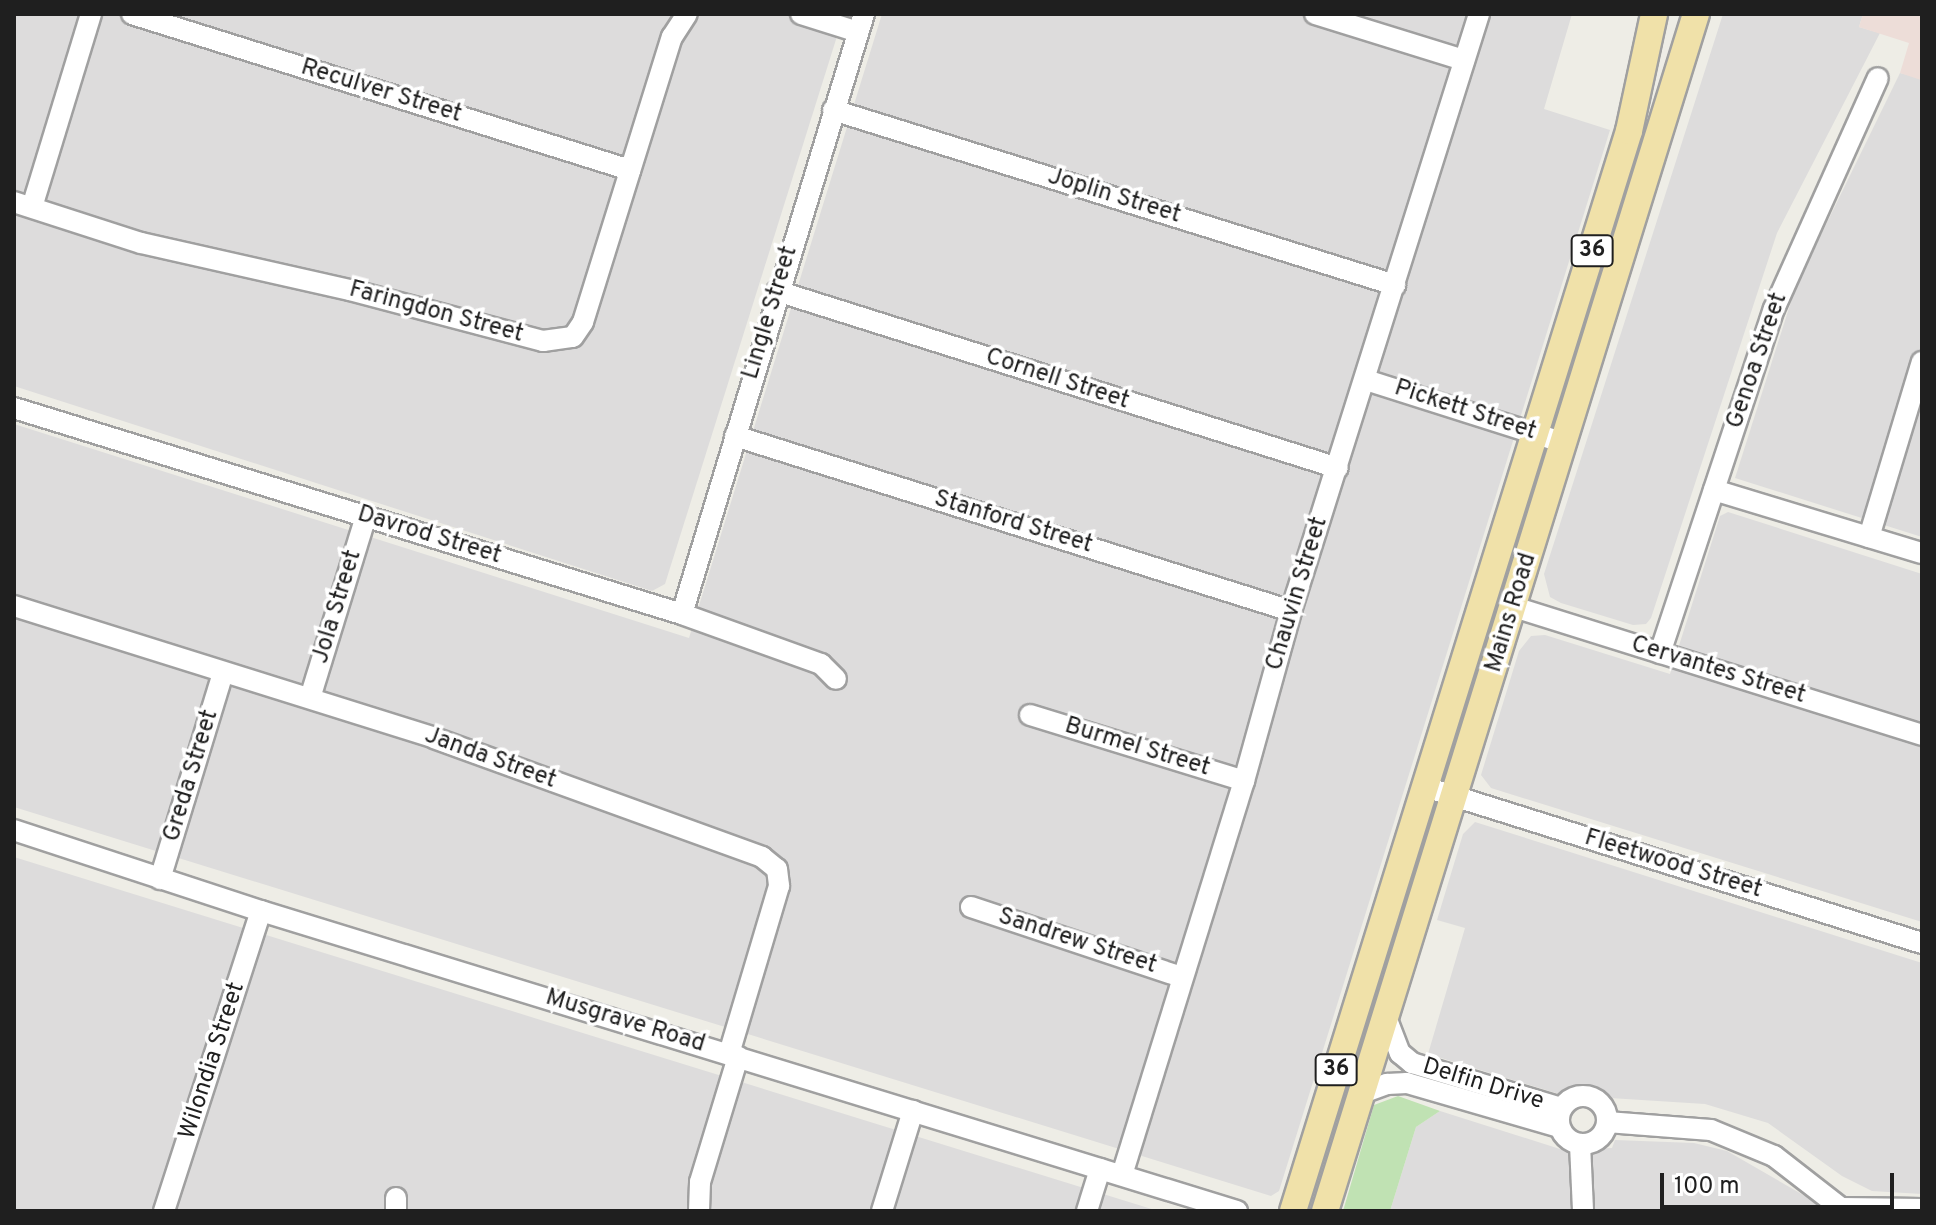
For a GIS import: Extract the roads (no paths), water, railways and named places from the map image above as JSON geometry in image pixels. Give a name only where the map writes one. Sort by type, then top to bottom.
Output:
[{"type":"main road","name":"Mains Road","points":[[1293,1211],[1629,131],[1654,14]]},
{"type":"main road","name":"Mains Road","points":[[1325,1211],[1696,14]]},
{"type":"street","points":[[23,205],[91,14]]},
{"type":"street","name":"Reculver Street","points":[[132,14],[630,170]]},
{"type":"street","name":"Faringdon Street","points":[[23,205],[141,243],[350,290],[543,341],[573,337],[583,322],[672,37],[687,14]]},
{"type":"street","points":[[801,14],[861,23]]},
{"type":"street","points":[[1315,14],[1464,60]]},
{"type":"street","name":"Chauvin Street","points":[[1122,1175],[1244,781],[1291,611],[1479,14]]},
{"type":"street","name":"Lingle Street","points":[[682,614],[777,291],[861,23]]},
{"type":"street","name":"Genoa Street","points":[[1660,653],[1778,299],[1878,78]]},
{"type":"street","name":"Joplin Street","points":[[833,110],[1395,285]]},
{"type":"street","name":"Cornell Street","points":[[777,291],[1338,468]]},
{"type":"street","points":[[1869,537],[1922,362]]},
{"type":"street","name":"Pickett Street","points":[[1366,380],[1565,443]]},
{"type":"street","name":"Davrod Street","points":[[14,408],[682,614],[821,664],[836,679]]},
{"type":"street","name":"Stanford Street","points":[[735,436],[1291,611]]},
{"type":"street","points":[[1714,490],[1922,553]]},
{"type":"street","name":"Jola Street","points":[[310,698],[366,516]]},
{"type":"street","name":"Janda Street","points":[[14,606],[434,738],[762,857],[777,869],[779,886],[700,1182],[699,1211]]},
{"type":"street","name":"Cervantes Street","points":[[1514,607],[1922,735]]},
{"type":"street","name":"Greda Street","points":[[160,879],[223,673]]},
{"type":"street","name":"Burmel Street","points":[[1030,715],[1244,781]]},
{"type":"street","name":"Fleetwood Street","points":[[1425,787],[1922,943]]},
{"type":"street","name":"Musgrave Road","points":[[14,830],[261,911],[1237,1211]]},
{"type":"street","name":"Sandrew Street","points":[[971,907],[1182,977]]},
{"type":"street","name":"Wilondia Street","points":[[164,1211],[261,911]]},
{"type":"street","name":"Delfin Drive","points":[[1386,1017],[1400,1053],[1412,1063],[1560,1118]]},
{"type":"street","name":"Delfin Drive","points":[[1362,1093],[1387,1084],[1407,1083],[1560,1118]]},
{"type":"street","points":[[1590,1096],[1603,1106],[1607,1122],[1600,1137],[1580,1144],[1564,1136],[1560,1118],[1572,1097],[1590,1096]]},
{"type":"street","points":[[882,1211],[913,1111]]},
{"type":"street","points":[[1607,1122],[1711,1130],[1774,1156],[1841,1209],[1922,1209]]},
{"type":"street","points":[[1580,1144],[1583,1211]]},
{"type":"street","points":[[1087,1211],[1100,1169]]}]
